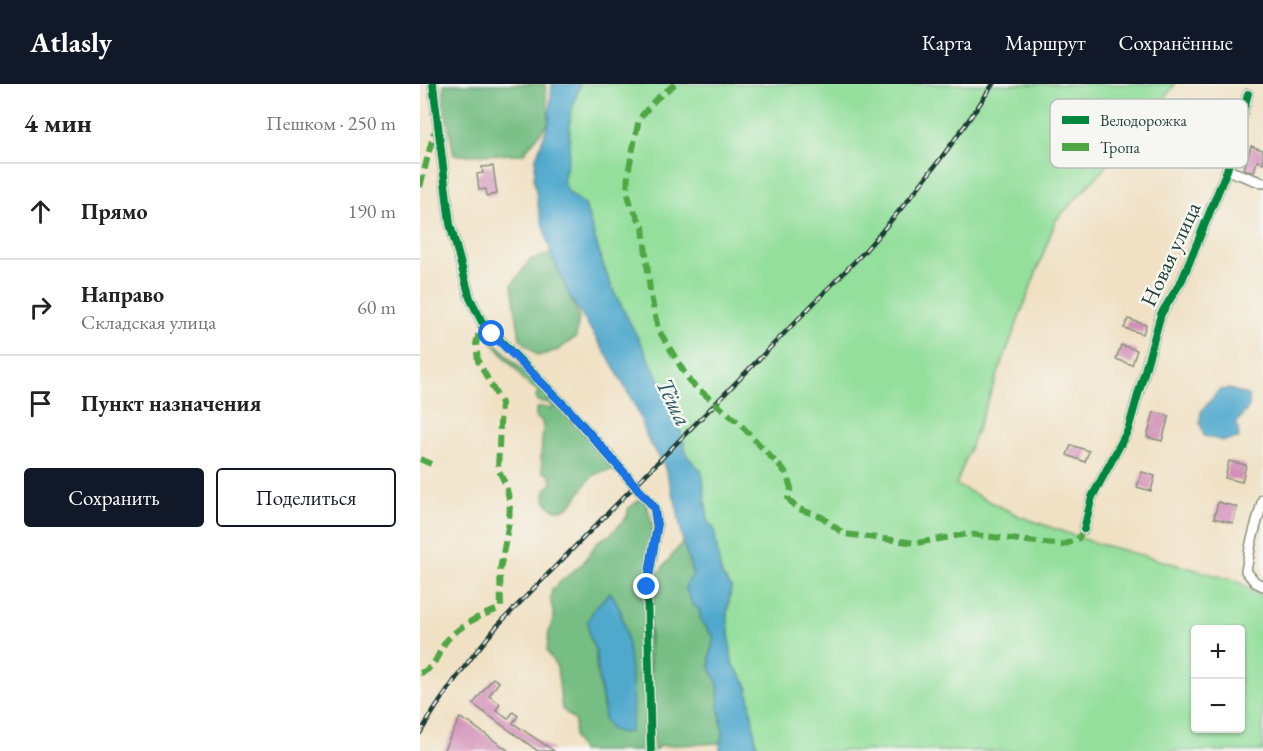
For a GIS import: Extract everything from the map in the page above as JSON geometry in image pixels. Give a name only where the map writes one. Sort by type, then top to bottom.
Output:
[{"type":"street","points":[[433,84],[450,224],[470,298],[482,322],[568,409],[654,507],[657,527],[647,587],[651,751]]},
{"type":"street","name":"Новая улица","points":[[1247,99],[1248,94]]},
{"type":"street","points":[[1227,170],[1263,183]]},
{"type":"street","name":"Новая улица","points":[[1083,529],[1092,497],[1128,430],[1161,314],[1182,280],[1227,170]]},
{"type":"street","points":[[1263,499],[1246,571],[1255,582],[1263,586]]},
{"type":"green space","points":[[444,84],[545,84],[549,122],[523,154],[454,155],[444,103]]},
{"type":"green space","points":[[580,84],[1175,84],[1164,99],[1050,99],[1050,168],[1105,168],[1056,220],[956,485],[1019,516],[1092,542],[1237,581],[1263,598],[1263,751],[760,751],[756,743],[747,684],[732,663],[727,614],[731,587],[722,575],[708,523],[702,472],[687,456],[675,410],[612,288],[585,205],[569,193],[563,181],[569,155],[570,115]]},
{"type":"green space","points":[[551,254],[579,317],[576,337],[558,350],[538,356],[520,339],[512,285],[530,260]]},
{"type":"green space","points":[[491,338],[616,469],[593,476],[566,508],[553,509],[546,501],[546,490],[552,483],[550,475],[543,472],[541,458],[543,426],[541,420],[536,418],[536,409],[555,407],[546,402],[539,402],[536,397],[538,391],[523,380],[491,341]]},
{"type":"green space","points":[[641,499],[646,502],[652,523],[648,751],[581,751],[574,738],[575,721],[562,709],[557,667],[547,651],[549,632],[554,617],[551,602],[552,589],[583,563],[598,541],[610,535],[627,517],[628,509]],"holes":[[[621,611],[629,657],[631,696],[604,719],[596,652]]]},
{"type":"green space","points":[[683,542],[693,575],[701,621],[714,637],[710,668],[718,684],[723,733],[720,743],[660,746],[654,751],[647,587]]},
{"type":"water","points":[[552,84],[580,84],[570,115],[569,155],[563,181],[569,193],[585,205],[612,288],[675,410],[687,456],[702,472],[708,523],[714,528],[721,575],[731,587],[727,614],[732,663],[747,684],[756,742],[760,751],[720,751],[723,733],[718,684],[710,668],[714,637],[701,621],[699,609],[693,606],[685,586],[693,575],[683,542],[677,507],[664,465],[649,442],[637,410],[613,365],[569,295],[551,254],[539,211],[534,179],[536,158],[549,122]]},
{"type":"water","points":[[1229,389],[1249,397],[1249,407],[1237,422],[1239,438],[1223,441],[1204,436],[1200,423],[1201,412],[1219,390]]},
{"type":"water","points":[[610,592],[617,602],[627,638],[632,681],[630,732],[621,733],[612,730],[604,719],[596,652],[589,635],[588,621],[594,609]]},
{"type":"building","points":[[1251,146],[1263,150],[1263,163],[1257,161],[1254,172],[1244,169],[1248,168]]},
{"type":"building","points":[[493,166],[497,194],[487,196],[486,189],[479,190],[477,174],[483,173],[482,167]]},
{"type":"building","points":[[1128,319],[1146,325],[1143,334],[1124,328]]},
{"type":"building","points":[[1121,345],[1137,350],[1132,365],[1116,359]]},
{"type":"building","points":[[1154,412],[1169,416],[1162,441],[1147,437]]},
{"type":"building","points":[[1071,445],[1089,451],[1085,462],[1067,455]]},
{"type":"building","points":[[1229,461],[1246,465],[1242,482],[1225,478]]},
{"type":"building","points":[[1142,472],[1155,476],[1151,491],[1137,487]]},
{"type":"building","points":[[1218,502],[1237,507],[1233,523],[1214,518]]},
{"type":"building","points":[[493,678],[499,682],[489,696],[500,704],[496,710],[508,719],[513,712],[518,716],[513,723],[554,751],[538,751],[473,704]]},
{"type":"building","points":[[460,718],[468,722],[509,751],[443,751]]},
{"type":"railway","points":[[420,733],[457,677],[498,625],[863,253],[931,171],[993,84]]},
{"type":"marked path","points":[[675,84],[655,100],[639,119],[628,173],[627,191],[631,205],[643,227],[650,291],[658,329],[690,382],[739,423],[786,473],[791,488],[788,498],[796,508],[822,517],[844,534],[917,543],[967,534],[1063,545],[1078,539],[1084,529]]},
{"type":"marked path","points":[[420,187],[434,132]]},
{"type":"marked path","points":[[420,673],[430,668],[444,644],[458,630],[501,607],[500,570],[509,522],[510,503],[506,485],[498,469],[501,403],[478,361],[476,344],[482,322]]},
{"type":"marked path","points":[[420,459],[431,464]]},
{"type":"cycle path","points":[[433,84],[450,224],[470,298],[482,322],[568,409],[654,507],[657,527],[647,587],[651,751]]},
{"type":"cycle path","points":[[1247,99],[1248,94]]},
{"type":"cycle path","points":[[1084,529],[1092,497],[1128,430],[1161,314],[1182,280],[1228,168]]},
{"type":"route","points":[[492,334],[568,409],[654,507],[657,527],[647,587]]},
{"type":"water label","name":"Тёша","points":[[674,402]]}]
